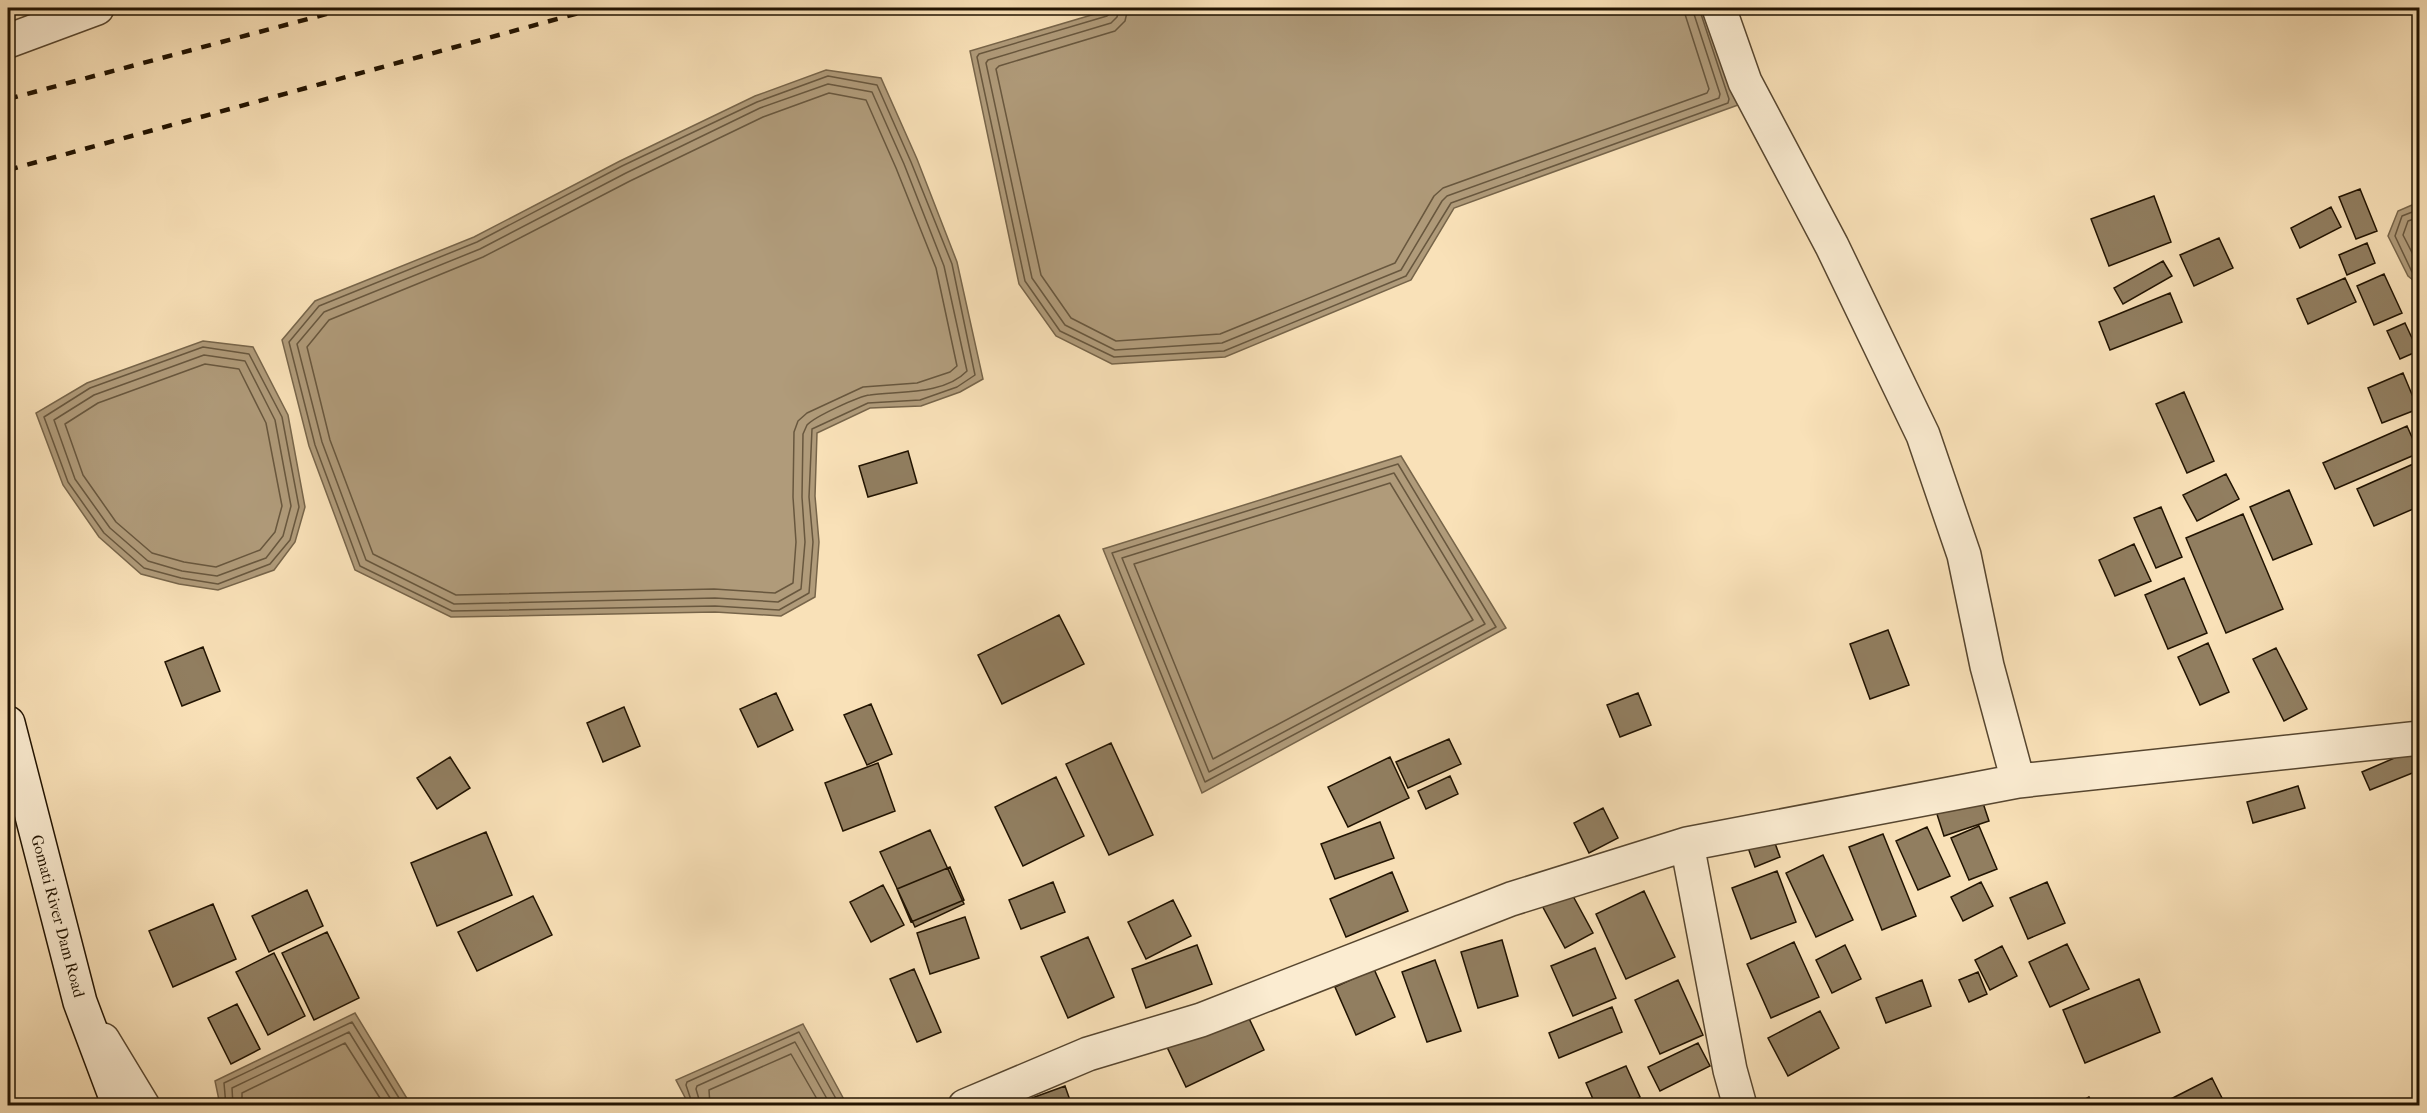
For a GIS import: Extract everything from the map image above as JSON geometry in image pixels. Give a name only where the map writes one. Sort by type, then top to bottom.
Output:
[{"type":"street","points":[[8,41],[97,8]]},
{"type":"street","points":[[1719,8],[1745,82],[1832,246],[1923,435],[1964,555],[1987,666],[2018,781]]},
{"type":"street","name":"Gomati River Dam Road","points":[[8,723],[80,1002],[119,1106]]},
{"type":"street","points":[[965,1106],[1088,1054],[1201,1020],[1511,899],[1688,844],[2018,781],[2420,738]]},
{"type":"street","points":[[1688,844],[1730,1070],[1740,1106]]},
{"type":"street","points":[[80,1002],[143,1106]]},
{"type":"water","points":[[1115,8],[1704,8],[1738,105],[1454,208],[1411,280],[1225,357],[1112,364],[1056,336],[1019,284],[970,51]]},
{"type":"water","points":[[826,70],[881,78],[917,159],[957,262],[983,379],[960,392],[921,406],[870,408],[817,433],[815,496],[819,542],[815,597],[781,616],[715,612],[451,617],[355,570],[309,446],[282,340],[315,301],[474,237],[620,161],[755,96]]},
{"type":"water","points":[[2419,202],[2419,285],[2408,276],[2388,236],[2398,211]]},
{"type":"water","points":[[203,341],[253,347],[288,415],[305,507],[295,542],[274,570],[218,590],[179,584],[141,574],[99,537],[63,485],[36,413],[87,383]]},
{"type":"water","points":[[1401,456],[1506,628],[1202,793],[1103,549]]},
{"type":"water","points":[[355,1013],[411,1105],[220,1105],[215,1081]]},
{"type":"water","points":[[803,1024],[847,1105],[689,1105],[676,1080]]},
{"type":"building","points":[[2360,189],[2377,231],[2356,239],[2339,197]]},
{"type":"building","points":[[2154,196],[2171,242],[2109,266],[2091,219]]},
{"type":"building","points":[[2331,207],[2341,227],[2300,248],[2291,228]]},
{"type":"building","points":[[2219,238],[2233,268],[2194,286],[2180,255]]},
{"type":"building","points":[[2367,243],[2375,263],[2347,275],[2339,255]]},
{"type":"building","points":[[2163,261],[2172,276],[2123,304],[2114,288]]},
{"type":"building","points":[[2384,274],[2402,313],[2374,325],[2357,286]]},
{"type":"building","points":[[2345,278],[2356,302],[2308,324],[2297,299]]},
{"type":"building","points":[[2170,293],[2182,322],[2110,350],[2099,322]]},
{"type":"building","points":[[2405,323],[2418,351],[2400,359],[2387,331]]},
{"type":"building","points":[[2403,373],[2418,409],[2382,423],[2368,388]]},
{"type":"building","points":[[2184,392],[2214,461],[2187,473],[2156,404]]},
{"type":"building","points":[[2407,426],[2419,453],[2335,489],[2323,463]]},
{"type":"building","points":[[908,451],[917,483],[868,497],[859,466]]},
{"type":"building","points":[[2420,461],[2420,506],[2374,526],[2357,489]]},
{"type":"building","points":[[2226,474],[2239,499],[2197,521],[2183,495]]},
{"type":"building","points":[[2289,490],[2312,544],[2273,560],[2250,507]]},
{"type":"building","points":[[2161,507],[2182,557],[2156,568],[2134,518]]},
{"type":"building","points":[[2243,514],[2283,609],[2226,633],[2186,538]]},
{"type":"building","points":[[2134,544],[2151,581],[2115,596],[2099,560]]},
{"type":"building","points":[[2184,578],[2207,633],[2168,649],[2145,595]]},
{"type":"building","points":[[2420,596],[2420,611],[2415,598]]},
{"type":"building","points":[[1059,615],[1084,664],[1002,704],[978,655]]},
{"type":"building","points":[[1888,630],[1909,685],[1870,699],[1850,644]]},
{"type":"building","points":[[2208,643],[2229,692],[2200,705],[2178,657]]},
{"type":"building","points":[[203,647],[220,691],[182,706],[165,662]]},
{"type":"building","points":[[2276,648],[2307,709],[2284,721],[2253,659]]},
{"type":"building","points":[[776,693],[793,730],[758,747],[740,709]]},
{"type":"building","points":[[1638,693],[1651,725],[1620,737],[1607,705]]},
{"type":"building","points":[[871,704],[892,754],[867,765],[844,715]]},
{"type":"building","points":[[624,707],[640,746],[603,762],[587,723]]},
{"type":"building","points":[[1449,739],[1461,764],[1408,788],[1396,762]]},
{"type":"building","points":[[1111,743],[1153,835],[1109,855],[1066,764]]},
{"type":"building","points":[[2420,747],[2420,770],[2370,790],[2362,772]]},
{"type":"building","points":[[450,757],[470,788],[437,809],[417,778]]},
{"type":"building","points":[[1390,757],[1409,798],[1348,827],[1328,787]]},
{"type":"building","points":[[878,763],[895,811],[843,831],[825,783]]},
{"type":"building","points":[[1450,776],[1458,794],[1426,809],[1418,791]]},
{"type":"building","points":[[1056,777],[1084,836],[1023,866],[995,807]]},
{"type":"building","points":[[2298,786],[2305,808],[2253,823],[2247,802]]},
{"type":"building","points":[[1980,794],[1989,821],[1944,836],[1935,808]]},
{"type":"building","points":[[1603,808],[1618,838],[1589,853],[1574,823]]},
{"type":"building","points":[[1380,822],[1394,858],[1335,879],[1321,844]]},
{"type":"building","points":[[1979,826],[1997,869],[1969,880],[1951,838]]},
{"type":"building","points":[[1927,827],[1950,876],[1918,890],[1896,841]]},
{"type":"building","points":[[930,830],[964,904],[915,927],[880,852]]},
{"type":"building","points":[[486,832],[512,895],[437,926],[411,863]]},
{"type":"building","points":[[1883,834],[1916,916],[1882,930],[1849,847]]},
{"type":"building","points":[[1772,835],[1780,857],[1755,867],[1747,845]]},
{"type":"building","points":[[1823,855],[1853,920],[1816,937],[1786,873]]},
{"type":"building","points":[[950,867],[964,900],[911,922],[897,889]]},
{"type":"building","points":[[1777,871],[1796,922],[1751,939],[1732,888]]},
{"type":"building","points":[[1392,872],[1408,911],[1346,937],[1330,899]]},
{"type":"building","points":[[1053,882],[1065,912],[1021,929],[1009,900]]},
{"type":"building","points":[[1981,882],[1993,906],[1963,921],[1951,897]]},
{"type":"building","points":[[2047,882],[2065,923],[2028,939],[2010,898]]},
{"type":"building","points":[[883,885],[904,925],[871,942],[850,902]]},
{"type":"building","points":[[1567,885],[1593,933],[1565,948],[1539,900]]},
{"type":"building","points":[[307,890],[323,926],[269,952],[252,916]]},
{"type":"building","points":[[1644,891],[1675,957],[1626,979],[1596,914]]},
{"type":"building","points":[[533,896],[552,935],[477,971],[458,932]]},
{"type":"building","points":[[1173,900],[1191,936],[1146,959],[1128,922]]},
{"type":"building","points":[[213,904],[236,959],[173,987],[149,931]]},
{"type":"building","points":[[965,917],[979,958],[930,974],[917,933]]},
{"type":"building","points":[[327,932],[359,998],[314,1020],[282,953]]},
{"type":"building","points":[[1088,937],[1114,997],[1068,1018],[1041,957]]},
{"type":"building","points":[[1502,940],[1518,996],[1478,1008],[1461,952]]},
{"type":"building","points":[[1794,942],[1819,997],[1771,1018],[1747,964]]},
{"type":"building","points":[[2067,944],[2089,989],[2050,1007],[2029,962]]},
{"type":"building","points":[[1197,945],[1212,984],[1146,1008],[1132,969]]},
{"type":"building","points":[[1845,945],[1861,979],[1832,993],[1816,960]]},
{"type":"building","points":[[2002,946],[2017,976],[1990,990],[1975,960]]},
{"type":"building","points":[[1595,948],[1616,998],[1573,1016],[1551,966]]},
{"type":"building","points":[[274,953],[305,1016],[268,1035],[236,972]]},
{"type":"building","points":[[1435,960],[1461,1031],[1427,1042],[1402,972]]},
{"type":"building","points":[[914,969],[941,1032],[917,1042],[890,979]]},
{"type":"building","points":[[1374,969],[1395,1017],[1356,1035],[1335,987]]},
{"type":"building","points":[[1978,972],[1987,994],[1969,1002],[1959,980]]},
{"type":"building","points":[[2139,979],[2160,1032],[2085,1063],[2063,1010]]},
{"type":"building","points":[[1678,980],[1703,1035],[1660,1054],[1635,1000]]},
{"type":"building","points":[[1922,980],[1931,1006],[1886,1023],[1876,998]]},
{"type":"building","points":[[237,1004],[260,1049],[231,1064],[208,1018]]},
{"type":"building","points":[[1612,1007],[1622,1032],[1559,1058],[1549,1033]]},
{"type":"building","points":[[1245,1010],[1264,1050],[1186,1087],[1167,1047]]},
{"type":"building","points":[[1820,1011],[1839,1048],[1788,1076],[1768,1038]]},
{"type":"building","points":[[1698,1043],[1710,1066],[1660,1091],[1648,1067]]},
{"type":"building","points":[[1626,1066],[1640,1097],[1621,1106],[1596,1106],[1586,1083]]},
{"type":"building","points":[[2212,1078],[2226,1106],[2157,1106]]},
{"type":"building","points":[[1065,1086],[1072,1106],[1035,1106],[1032,1098]]},
{"type":"building","points":[[2089,1097],[2094,1106],[2072,1106]]},
{"type":"railway","points":[[8,99],[349,8]]},
{"type":"railway","points":[[8,170],[597,8]]}]
